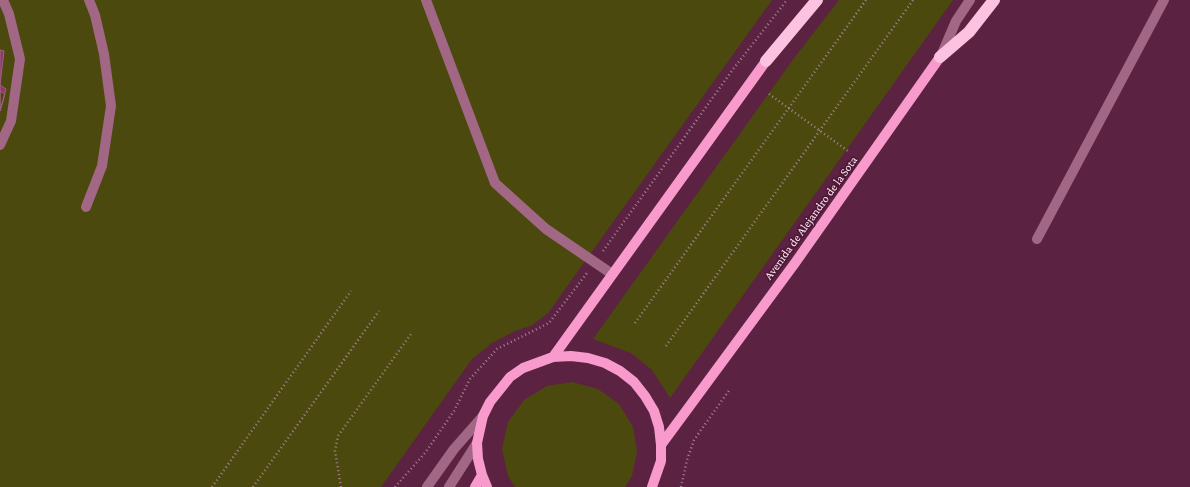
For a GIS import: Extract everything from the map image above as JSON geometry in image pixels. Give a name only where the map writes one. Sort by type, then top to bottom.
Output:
[{"type":"highway","points":[[766,61],[808,0]]},
{"type":"highway","points":[[766,61],[817,0]]},
{"type":"highway","points":[[940,58],[969,32],[994,0]]},
{"type":"main road","name":"Avenida de Alejandro de la Sota","points":[[662,445],[808,245],[940,58]]},
{"type":"main road","points":[[553,357],[766,61]]},
{"type":"main road","points":[[487,487],[478,459],[478,443],[483,416],[490,402],[510,377],[528,366],[553,357],[571,356],[588,358],[605,363],[620,371],[634,382],[645,396],[654,411],[659,427],[662,445],[661,461],[652,487]]},
{"type":"main road","points":[[475,487],[482,475]]},
{"type":"street","points":[[0,146],[11,121],[20,59],[3,0]]},
{"type":"street","points":[[86,207],[102,166],[111,106],[104,54],[95,15],[89,0]]},
{"type":"street","points":[[426,0],[495,183],[546,229],[612,274]]},
{"type":"street","name":"Avenida de Alejandro de la Sota","points":[[940,58],[956,21],[970,0]]},
{"type":"street","points":[[1038,239],[1164,0]]},
{"type":"street","points":[[427,487],[454,449],[483,416]]},
{"type":"street","points":[[449,487],[478,443]]},
{"type":"path","points":[[395,487],[425,453],[454,411],[470,379],[497,349],[549,323],[734,68],[787,0]]},
{"type":"path","points":[[635,323],[866,0]]},
{"type":"path","points":[[666,346],[914,0]]},
{"type":"path","points":[[769,94],[819,132],[848,151]]},
{"type":"path","points":[[212,487],[351,291]]},
{"type":"path","points":[[253,487],[379,311]]},
{"type":"path","points":[[341,487],[335,451],[338,436],[411,334]]},
{"type":"path","points":[[681,487],[687,460],[694,440],[730,389]]},
{"type":"shaded area","points":[[0,0],[772,0],[548,313],[531,326],[517,330],[492,343],[472,359],[381,487],[0,487]]},
{"type":"shaded area","points":[[839,0],[953,0],[670,398],[652,370],[631,353],[593,339],[792,61]]},
{"type":"shaded area","points":[[572,382],[598,389],[619,404],[633,427],[637,451],[632,476],[625,487],[515,487],[508,476],[502,449],[508,422],[524,400],[547,386]]},
{"type":"building","points":[[0,50],[4,51],[0,85]]},
{"type":"building","points":[[0,85],[6,89],[0,111]]},
{"type":"building","points":[[0,91],[5,94],[0,111]]}]
